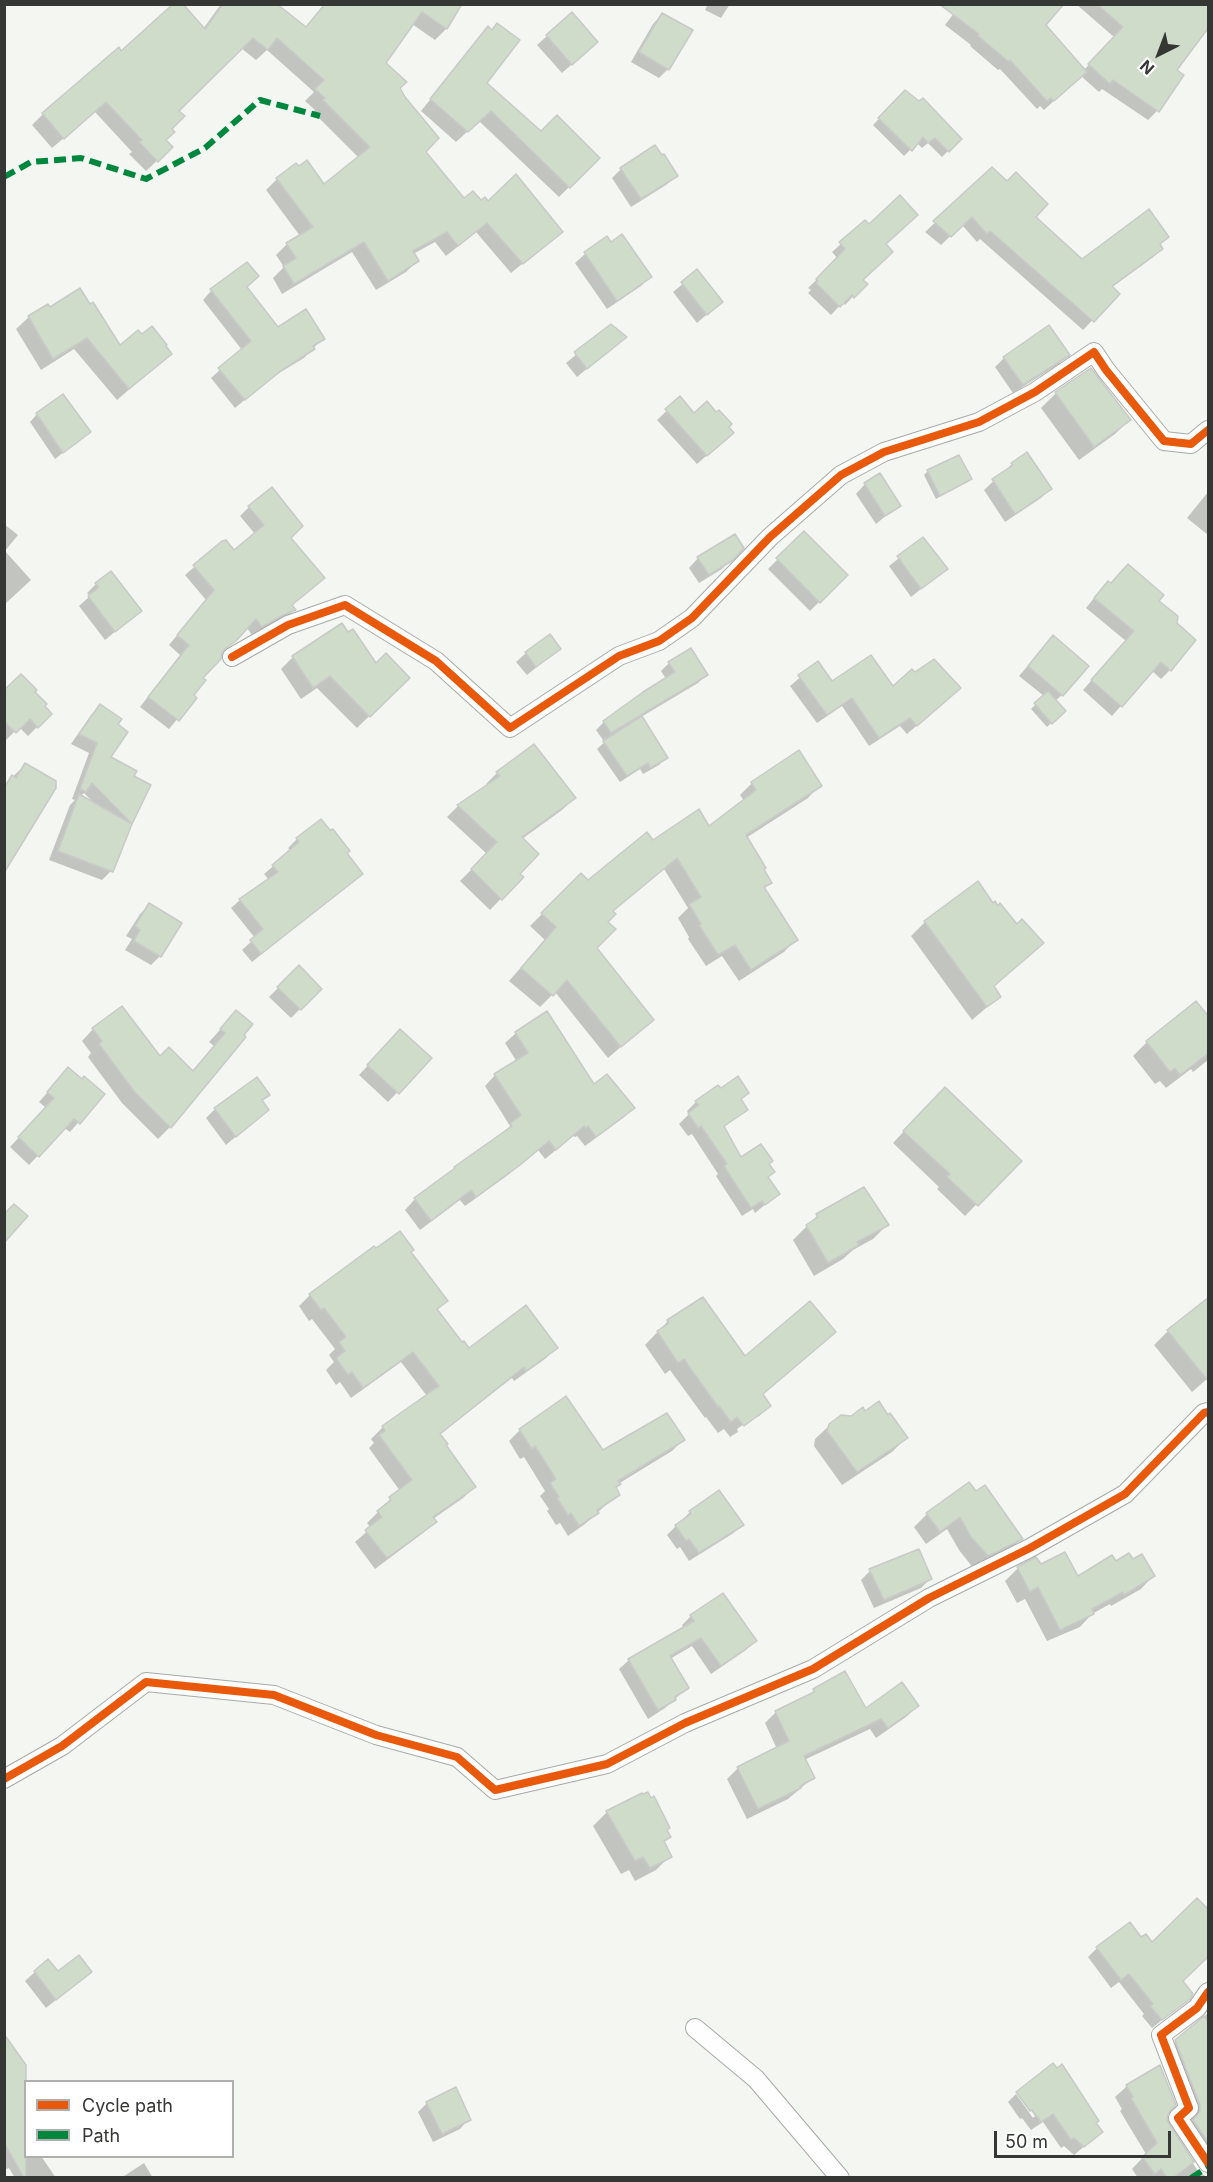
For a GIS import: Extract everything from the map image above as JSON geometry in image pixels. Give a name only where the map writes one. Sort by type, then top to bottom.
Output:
[{"type":"street","points":[[232,657],[288,625],[345,605],[436,661],[510,728],[619,656],[659,641],[692,618],[770,537],[842,475],[884,452],[979,422],[1035,392],[1094,352],[1164,441],[1191,444],[1209,430]]},
{"type":"street","points":[[4,1779],[62,1746],[146,1682],[274,1695],[376,1735],[458,1757],[495,1790],[607,1764],[685,1723],[813,1669],[929,1598],[1030,1548],[1125,1494],[1204,1413],[1209,1412]]},
{"type":"street","points":[[1209,1992],[1197,2008],[1161,2035],[1189,2108],[1178,2118],[1209,2163]]},
{"type":"street","points":[[695,2028],[756,2079],[840,2178]]},
{"type":"building","points":[[173,4],[183,4],[205,29],[223,4],[277,4],[306,27],[325,4],[462,4],[447,29],[422,12],[386,63],[407,82],[400,88],[405,97],[439,138],[426,152],[464,198],[473,191],[481,200],[485,197],[488,201],[516,174],[563,232],[523,264],[487,223],[458,246],[447,232],[413,251],[419,261],[388,281],[364,242],[294,284],[283,266],[296,258],[286,243],[313,227],[276,178],[296,163],[299,166],[307,160],[324,184],[370,147],[315,89],[324,80],[277,38],[268,50],[253,38],[179,111],[185,116],[172,129],[175,132],[166,140],[173,147],[158,162],[139,142],[142,140],[106,102],[64,139],[42,113],[119,47],[121,51]]},
{"type":"building","points":[[939,4],[1064,4],[1046,25],[1087,72],[1054,101],[1051,98],[1047,101],[1010,60],[1009,62],[978,36],[979,34]]},
{"type":"building","points":[[1097,4],[1209,4],[1209,27],[1177,70],[1184,75],[1159,112],[1113,80],[1110,84],[1088,64],[1123,27]]},
{"type":"building","points":[[572,12],[598,42],[572,65],[546,35]]},
{"type":"building","points":[[662,13],[693,30],[669,70],[639,52]]},
{"type":"building","points":[[497,23],[520,40],[487,83],[541,131],[557,115],[600,158],[570,188],[491,111],[468,132],[430,99],[488,26],[492,30]]},
{"type":"building","points":[[905,90],[919,101],[923,98],[962,139],[949,152],[935,138],[928,143],[923,137],[912,151],[878,118]]},
{"type":"building","points":[[655,145],[662,155],[664,154],[678,176],[641,199],[620,168]]},
{"type":"building","points":[[992,167],[1007,181],[1016,172],[1048,204],[1036,217],[1082,259],[1149,209],[1169,237],[1160,244],[1163,249],[1112,286],[1120,294],[1094,322],[990,231],[987,234],[972,217],[951,237],[933,221]]},
{"type":"building","points":[[900,195],[918,215],[886,244],[893,252],[863,280],[868,284],[854,298],[852,295],[840,307],[816,283],[818,281],[816,279],[845,249],[839,242],[865,220],[869,224]]},
{"type":"building","points":[[622,234],[652,277],[617,301],[584,252],[607,236],[611,242]]},
{"type":"building","points":[[247,262],[259,276],[247,287],[278,327],[306,309],[325,339],[313,346],[315,349],[282,370],[245,400],[218,368],[251,341],[210,289]]},
{"type":"building","points":[[697,269],[723,302],[707,315],[681,282]]},
{"type":"building","points":[[80,288],[90,304],[93,302],[120,345],[138,330],[142,334],[152,326],[172,354],[129,389],[87,338],[53,359],[28,316],[48,304],[50,307]]},
{"type":"building","points":[[611,324],[627,337],[587,369],[574,352]]},
{"type":"building","points":[[1049,325],[1070,355],[1023,385],[1003,357]]},
{"type":"building","points":[[1091,368],[1131,420],[1094,447],[1055,392]]},
{"type":"building","points":[[63,394],[91,432],[63,453],[36,413]]},
{"type":"building","points":[[680,396],[694,413],[707,401],[716,412],[719,410],[732,424],[729,427],[734,433],[707,456],[665,409]]},
{"type":"building","points":[[1027,452],[1052,489],[1015,514],[992,479]]},
{"type":"building","points":[[959,455],[972,479],[940,496],[927,470]]},
{"type":"building","points":[[880,473],[901,506],[885,516],[864,483]]},
{"type":"building","points":[[272,487],[303,526],[291,538],[325,578],[292,605],[296,610],[262,627],[256,619],[236,641],[226,648],[222,652],[221,659],[203,678],[206,680],[194,695],[197,698],[179,721],[148,697],[189,645],[177,635],[214,590],[193,565],[222,541],[226,540],[234,550],[264,525],[248,506]]},
{"type":"building","points":[[804,531],[848,575],[820,603],[776,558]]},
{"type":"building","points":[[735,534],[744,548],[733,560],[709,575],[697,557]]},
{"type":"building","points":[[923,537],[948,569],[921,589],[897,556]]},
{"type":"building","points":[[1128,564],[1164,595],[1159,601],[1178,616],[1177,623],[1196,640],[1171,671],[1161,662],[1122,707],[1091,680],[1134,631],[1094,598],[1108,581],[1111,583]]},
{"type":"building","points":[[111,571],[142,611],[115,632],[88,596],[99,587],[95,583]]},
{"type":"building","points":[[342,623],[348,632],[353,629],[376,663],[386,653],[410,678],[370,717],[330,676],[313,688],[292,656]]},
{"type":"building","points":[[550,634],[561,649],[536,667],[525,652]]},
{"type":"building","points":[[1053,635],[1089,666],[1063,696],[1028,666]]},
{"type":"building","points":[[691,648],[708,675],[611,733],[603,721],[675,672],[668,662]]},
{"type":"building","points":[[871,655],[893,686],[912,669],[915,672],[934,659],[961,688],[917,726],[910,718],[879,738],[852,698],[827,715],[798,675],[818,661],[832,681]]},
{"type":"building","points":[[21,674],[37,690],[35,692],[47,704],[45,706],[52,714],[38,728],[30,719],[16,733],[4,721],[4,690]]},
{"type":"building","points":[[1048,691],[1066,711],[1052,724],[1034,703]]},
{"type":"building","points":[[100,704],[122,719],[118,724],[128,732],[111,757],[137,771],[134,776],[151,785],[132,824],[92,783],[86,792],[80,789],[97,743],[79,734]]},
{"type":"building","points":[[642,716],[668,758],[650,768],[648,763],[627,776],[603,741]]},
{"type":"building","points":[[534,744],[576,798],[522,837],[539,854],[520,874],[524,877],[502,900],[471,869],[497,842],[457,805],[500,776],[496,772]]},
{"type":"building","points":[[799,750],[822,786],[746,835],[766,868],[764,869],[772,883],[764,887],[798,940],[751,970],[735,945],[718,955],[689,904],[701,897],[677,858],[613,911],[616,914],[608,922],[616,929],[597,948],[654,1020],[621,1047],[567,980],[553,996],[521,968],[556,927],[541,913],[581,873],[588,880],[647,832],[653,840],[699,809],[709,826],[756,790],[751,782]]},
{"type":"building","points":[[25,763],[56,781],[56,788],[4,873],[4,788],[12,775],[16,778]]},
{"type":"building","points":[[79,794],[132,824],[113,872],[58,851]]},
{"type":"building","points":[[321,819],[330,830],[333,829],[350,851],[347,853],[363,874],[261,954],[250,940],[263,929],[239,899],[278,872],[272,865],[299,842],[296,838]]},
{"type":"building","points":[[978,881],[993,903],[995,901],[998,906],[1000,903],[1017,924],[1022,919],[1044,943],[994,986],[1001,997],[987,1007],[924,921]]},
{"type":"building","points":[[149,903],[182,923],[161,957],[134,941],[140,930],[135,926]]},
{"type":"building","points":[[299,965],[322,989],[301,1010],[277,987]]},
{"type":"building","points":[[1196,1001],[1209,1017],[1209,1053],[1180,1075],[1175,1068],[1170,1072],[1146,1041]]},
{"type":"building","points":[[122,1006],[160,1056],[169,1047],[193,1071],[225,1033],[220,1029],[236,1010],[253,1024],[244,1035],[246,1037],[171,1128],[134,1091],[99,1044],[102,1041],[92,1028]]},
{"type":"building","points":[[547,1011],[594,1084],[607,1074],[635,1108],[596,1137],[588,1126],[586,1128],[584,1126],[556,1150],[549,1141],[476,1197],[471,1190],[431,1221],[414,1198],[512,1126],[510,1124],[521,1115],[494,1074],[528,1053],[515,1032]]},
{"type":"building","points":[[400,1029],[432,1058],[399,1094],[367,1065]]},
{"type":"building","points":[[68,1067],[82,1079],[84,1076],[105,1094],[80,1124],[74,1119],[39,1157],[18,1137],[54,1098],[47,1092]]},
{"type":"building","points":[[738,1076],[749,1093],[741,1099],[748,1110],[724,1126],[741,1157],[761,1144],[773,1161],[769,1164],[775,1172],[768,1177],[780,1194],[765,1205],[762,1201],[751,1208],[724,1166],[727,1164],[701,1126],[698,1128],[688,1113],[699,1105],[695,1101],[718,1085],[721,1088]]},
{"type":"building","points":[[257,1077],[270,1095],[262,1100],[269,1110],[236,1137],[214,1108]]},
{"type":"building","points":[[945,1087],[1022,1161],[978,1206],[947,1177],[950,1174],[903,1131]]},
{"type":"building","points":[[864,1187],[889,1225],[857,1242],[859,1245],[828,1263],[806,1225],[818,1217],[816,1214]]},
{"type":"building","points":[[14,1204],[28,1216],[4,1243],[4,1214]]},
{"type":"building","points":[[400,1231],[414,1250],[411,1252],[448,1301],[437,1309],[469,1348],[526,1305],[558,1348],[526,1371],[524,1367],[440,1434],[476,1487],[433,1517],[437,1522],[387,1558],[365,1530],[382,1517],[377,1511],[391,1500],[389,1497],[412,1480],[379,1435],[385,1431],[382,1426],[439,1386],[413,1352],[363,1388],[352,1372],[348,1375],[336,1358],[345,1351],[339,1342],[346,1337],[324,1308],[321,1310],[309,1294],[374,1246],[376,1248]]},
{"type":"building","points":[[703,1297],[745,1356],[810,1301],[836,1332],[763,1394],[771,1406],[744,1426],[737,1417],[731,1422],[684,1359],[678,1363],[657,1331],[669,1323],[667,1320]]},
{"type":"building","points":[[1209,1297],[1209,1382],[1167,1330]]},
{"type":"building","points":[[566,1396],[603,1450],[667,1413],[685,1440],[618,1481],[621,1484],[616,1487],[620,1495],[597,1510],[599,1513],[579,1526],[571,1513],[568,1515],[557,1498],[559,1497],[550,1483],[556,1479],[535,1446],[532,1449],[519,1429]]},
{"type":"building","points":[[879,1401],[908,1438],[857,1472],[827,1431],[829,1424],[841,1415],[851,1416],[863,1407],[865,1411]]},
{"type":"building","points":[[969,1482],[976,1491],[985,1485],[1023,1539],[988,1556],[971,1537],[960,1517],[940,1532],[926,1513]]},
{"type":"building","points":[[719,1490],[744,1525],[699,1553],[689,1539],[686,1541],[675,1525],[691,1514],[689,1511]]},
{"type":"building","points":[[919,1549],[932,1579],[884,1600],[869,1569]]},
{"type":"building","points":[[1065,1552],[1078,1576],[1112,1555],[1116,1561],[1129,1553],[1133,1559],[1142,1554],[1155,1576],[1124,1595],[1123,1592],[1092,1609],[1094,1614],[1060,1630],[1038,1587],[1030,1592],[1017,1567],[1036,1557],[1041,1564]]},
{"type":"building","points":[[723,1593],[757,1641],[721,1666],[701,1638],[670,1656],[689,1688],[675,1697],[676,1700],[658,1710],[628,1659],[694,1621],[690,1615]]},
{"type":"building","points":[[845,1671],[866,1708],[902,1682],[919,1706],[888,1728],[881,1719],[804,1756],[815,1778],[800,1786],[801,1788],[758,1809],[737,1767],[789,1741],[775,1711],[814,1692],[813,1689]]},
{"type":"building","points":[[648,1792],[651,1798],[654,1796],[670,1828],[667,1830],[671,1837],[664,1841],[672,1857],[650,1868],[643,1857],[635,1861],[606,1811]]},
{"type":"building","points":[[1197,1898],[1209,1910],[1209,1956],[1183,1981],[1193,1994],[1189,2000],[1162,2020],[1150,2006],[1153,2004],[1129,1974],[1121,1980],[1096,1947],[1130,1922],[1141,1937],[1146,1934],[1152,1942]]},
{"type":"building","points":[[79,1955],[92,1972],[56,2000],[34,1971],[48,1959],[58,1971]]},
{"type":"building","points":[[1204,2016],[1209,2023],[1209,2143],[1193,2120],[1200,2111],[1200,2105],[1175,2040]]},
{"type":"building","points":[[4,2034],[26,2065],[24,2158],[26,2158],[26,2178],[4,2142]]},
{"type":"building","points":[[1053,2063],[1057,2068],[1062,2064],[1099,2121],[1096,2123],[1103,2132],[1084,2147],[1074,2138],[1071,2140],[1053,2114],[1041,2122],[1016,2092]]},
{"type":"building","points":[[1160,2065],[1176,2105],[1168,2114],[1167,2120],[1194,2162],[1173,2178],[1167,2178],[1161,2169],[1155,2174],[1142,2157],[1157,2143],[1126,2085]]},
{"type":"building","points":[[456,2087],[471,2120],[442,2134],[426,2102]]},
{"type":"marked path","points":[[4,177],[31,162],[81,158],[146,179],[205,148],[260,100],[320,116]]},
{"type":"marked path","points":[[1191,2178],[1208,2167]]},
{"type":"cycle path","points":[[232,657],[288,625],[345,605],[436,661],[510,728],[619,656],[659,641],[692,618],[770,537],[841,475],[884,452],[979,422],[1035,392],[1094,352],[1164,441],[1191,444],[1208,430]]},
{"type":"cycle path","points":[[4,1779],[62,1746],[146,1682],[274,1695],[376,1735],[457,1757],[495,1790],[607,1764],[685,1723],[813,1669],[929,1598],[1030,1548],[1125,1494],[1204,1413],[1208,1412]]},
{"type":"cycle path","points":[[1208,1992],[1197,2008],[1161,2035],[1189,2108],[1178,2118],[1208,2163]]}]
